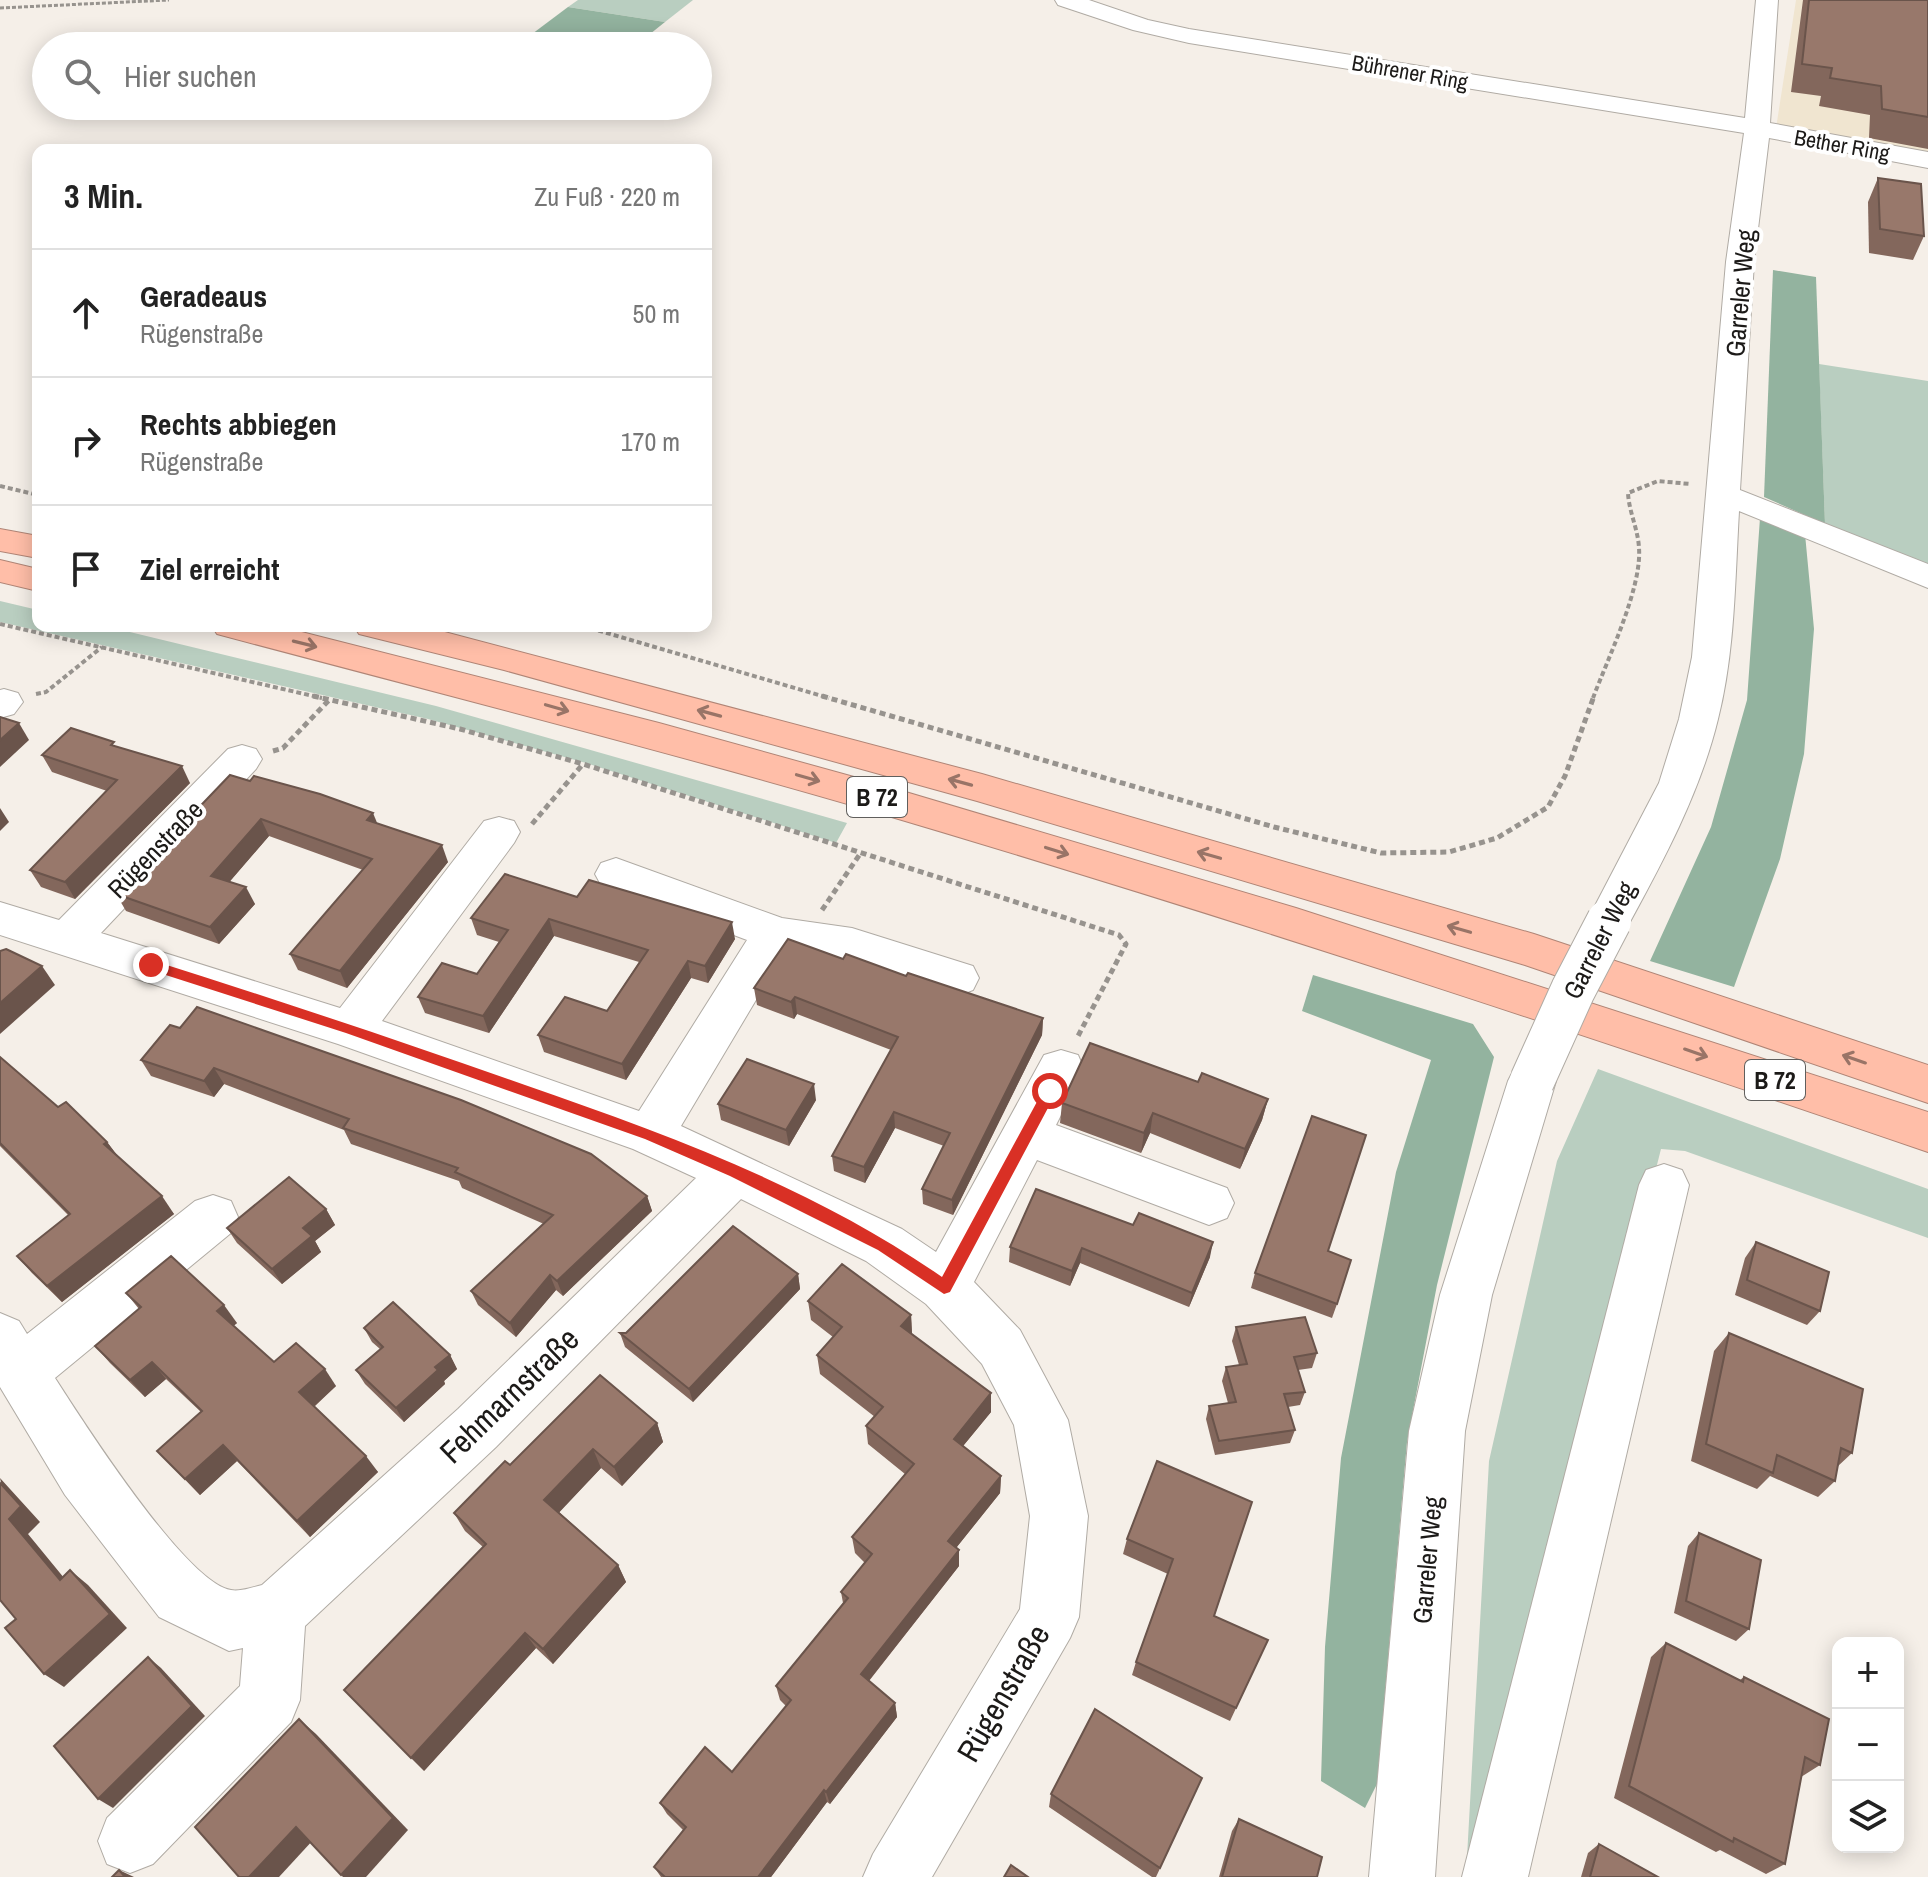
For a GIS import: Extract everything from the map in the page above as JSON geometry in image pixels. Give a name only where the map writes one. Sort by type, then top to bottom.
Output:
[{"type":"highway","points":[[0,540],[32,546]]},
{"type":"highway","points":[[0,571],[32,579]]},
{"type":"highway","name":"B 72","points":[[255,632],[467,683],[964,822],[1592,1018],[1928,1132]]},
{"type":"highway","name":"B 72","points":[[397,632],[506,658],[982,788],[1534,951],[1928,1084]]},
{"type":"street","name":"Bührener Ring","points":[[1066,0],[1141,25],[1189,36],[1757,129]]},
{"type":"street","name":"Garreler Weg","points":[[1402,1877],[1437,1431],[1466,1295],[1532,1081],[1573,990],[1679,783],[1699,719],[1711,657],[1740,262],[1757,129],[1767,0]]},
{"type":"street","name":"Bether Ring","points":[[1757,129],[1928,160]]},
{"type":"street","points":[[1725,496],[1928,577]]},
{"type":"street","name":"Rügenstraße","points":[[69,938],[242,759]]},
{"type":"street","points":[[350,1029],[499,832]]},
{"type":"street","points":[[616,874],[779,934],[852,945],[957,978]]},
{"type":"street","name":"Rügenstraße","points":[[0,918],[350,1029],[650,1135],[735,1172],[884,1245],[944,1287],[1001,1347],[1041,1420],[1059,1516],[1049,1617],[896,1877]]},
{"type":"street","points":[[650,1135],[759,956],[779,934]]},
{"type":"street","points":[[944,1287],[1061,1069]]},
{"type":"street","points":[[1027,1135],[1209,1203]]},
{"type":"street","name":"Fehmarnstraße","points":[[276,1612],[477,1428],[735,1172]]},
{"type":"street","points":[[1495,1877],[1664,1185]]},
{"type":"street","points":[[130,1841],[269,1700],[276,1612],[229,1621],[180,1596],[85,1476],[10,1355],[213,1217]]},
{"type":"path","points":[[0,8],[169,0]]},
{"type":"path","points":[[604,632],[1274,827],[1381,853],[1449,852],[1497,838],[1548,807],[1565,776],[1638,574],[1639,546],[1629,513],[1628,493],[1647,481],[1676,479],[1725,496]]},
{"type":"path","points":[[0,486],[32,494]]},
{"type":"path","points":[[0,624],[32,631]]},
{"type":"path","points":[[37,632],[460,729],[583,764],[1119,935],[1126,944],[1061,1069]]},
{"type":"path","points":[[2,704],[46,692],[103,646]]},
{"type":"path","points":[[242,759],[283,748],[331,698]]},
{"type":"path","points":[[499,832],[534,824],[583,764]]},
{"type":"path","points":[[779,934],[820,912],[860,854]]},
{"type":"shaded area","points":[[1796,0],[1928,0],[1928,153],[1776,128]]},
{"type":"green space","points":[[578,0],[693,0],[665,22],[568,7]]},
{"type":"green space","points":[[568,7],[665,22],[652,32],[535,32]]},
{"type":"green space","points":[[1773,270],[1816,277],[1825,524],[1764,497]]},
{"type":"green space","points":[[1819,364],[1928,381],[1928,569],[1825,524]]},
{"type":"green space","points":[[1760,518],[1805,534],[1814,629],[1804,754],[1780,859],[1734,987],[1650,961],[1711,827],[1747,700]]},
{"type":"green space","points":[[0,601],[32,609],[32,629],[0,622]]},
{"type":"green space","points":[[44,632],[130,632],[436,706],[847,823],[836,843],[586,763],[428,719]]},
{"type":"green space","points":[[1313,975],[1473,1024],[1494,1057],[1437,1285],[1407,1442],[1377,1784],[1365,1808],[1321,1781],[1325,1647],[1341,1458],[1396,1172],[1431,1060],[1302,1011]]},
{"type":"green space","points":[[1598,1069],[1928,1189],[1928,1238],[1685,1151],[1661,1149],[1477,1877],[1466,1875],[1489,1461],[1557,1161]]},
{"type":"building","points":[[1809,0],[1928,0],[1928,117],[1882,109],[1881,86],[1830,78],[1832,68],[1802,64]]},
{"type":"building","points":[[1878,178],[1921,184],[1924,236],[1880,229]]},
{"type":"building","points":[[0,717],[19,723],[0,740]]},
{"type":"building","points":[[71,728],[114,742],[111,745],[182,766],[65,882],[30,870],[117,780],[42,755]]},
{"type":"building","points":[[230,775],[250,781],[254,776],[320,794],[373,813],[367,820],[442,845],[340,971],[290,954],[372,859],[261,819],[211,876],[246,887],[210,927],[116,894]]},
{"type":"building","points":[[505,874],[577,897],[589,880],[732,922],[705,966],[688,961],[622,1064],[538,1035],[565,997],[607,1011],[648,950],[549,919],[483,1016],[418,997],[442,963],[477,974],[508,930],[471,918]]},
{"type":"building","points":[[788,939],[843,959],[846,954],[906,976],[908,973],[1043,1018],[952,1200],[922,1189],[950,1133],[894,1112],[864,1167],[832,1156],[898,1037],[795,997],[791,1002],[754,988]]},
{"type":"building","points":[[6,949],[42,966],[0,1003],[0,951]]},
{"type":"building","points":[[197,1007],[461,1100],[591,1154],[647,1196],[557,1281],[550,1275],[510,1323],[471,1291],[553,1215],[455,1172],[458,1168],[343,1128],[349,1119],[214,1068],[204,1081],[141,1060],[170,1025],[180,1028]]},
{"type":"building","points":[[1090,1043],[1198,1082],[1202,1073],[1268,1099],[1245,1149],[1153,1113],[1144,1133],[1062,1103]]},
{"type":"building","points":[[0,1057],[58,1107],[66,1102],[107,1142],[104,1144],[162,1196],[47,1286],[17,1256],[70,1214],[0,1143]]},
{"type":"building","points":[[747,1059],[814,1084],[786,1130],[718,1104]]},
{"type":"building","points":[[1312,1116],[1366,1135],[1328,1251],[1351,1260],[1337,1304],[1255,1273]]},
{"type":"building","points":[[289,1177],[326,1209],[303,1228],[312,1236],[272,1269],[227,1228]]},
{"type":"building","points":[[1036,1189],[1133,1225],[1139,1213],[1213,1242],[1192,1293],[1082,1248],[1072,1271],[1010,1247]]},
{"type":"building","points":[[733,1226],[798,1274],[689,1389],[620,1333],[626,1333]]},
{"type":"building","points":[[1756,1242],[1829,1272],[1820,1311],[1747,1280]]},
{"type":"building","points":[[171,1256],[224,1305],[217,1311],[274,1362],[296,1343],[325,1369],[299,1392],[366,1456],[297,1521],[223,1445],[185,1479],[157,1451],[202,1411],[152,1362],[130,1380],[95,1346],[141,1307],[126,1293]]},
{"type":"building","points":[[842,1264],[911,1315],[901,1326],[991,1393],[954,1439],[1001,1476],[948,1541],[959,1550],[861,1674],[895,1703],[758,1877],[665,1877],[654,1867],[686,1827],[660,1803],[705,1747],[732,1772],[791,1700],[776,1686],[848,1598],[841,1592],[872,1554],[852,1537],[914,1464],[866,1426],[883,1407],[817,1355],[842,1327],[808,1301]]},
{"type":"building","points":[[393,1302],[450,1355],[396,1408],[356,1370],[383,1347],[364,1328]]},
{"type":"building","points":[[1305,1317],[1317,1353],[1294,1357],[1305,1392],[1284,1394],[1295,1430],[1219,1441],[1209,1406],[1236,1402],[1226,1367],[1247,1364],[1236,1327]]},
{"type":"building","points":[[1729,1333],[1863,1389],[1852,1453],[1841,1448],[1835,1481],[1777,1455],[1773,1473],[1706,1444]]},
{"type":"building","points":[[600,1375],[657,1423],[614,1467],[593,1449],[544,1500],[618,1565],[543,1649],[525,1633],[411,1758],[344,1690],[486,1544],[454,1513],[505,1461],[510,1465]]},
{"type":"building","points":[[1157,1461],[1252,1502],[1214,1616],[1268,1640],[1236,1708],[1136,1662],[1173,1559],[1127,1539]]},
{"type":"building","points":[[0,1483],[21,1506],[9,1519],[60,1580],[70,1570],[110,1614],[44,1674],[5,1628],[16,1619],[0,1600]]},
{"type":"building","points":[[1699,1533],[1761,1560],[1749,1629],[1686,1601]]},
{"type":"building","points":[[1666,1643],[1743,1682],[1744,1677],[1829,1719],[1820,1765],[1805,1757],[1785,1864],[1734,1838],[1733,1842],[1629,1786]]},
{"type":"building","points":[[148,1657],[192,1706],[98,1799],[54,1746]]},
{"type":"building","points":[[1095,1709],[1202,1778],[1160,1868],[1051,1794]]},
{"type":"building","points":[[299,1719],[393,1818],[341,1875],[296,1827],[249,1877],[239,1877],[195,1827]]},
{"type":"building","points":[[1239,1819],[1322,1857],[1317,1877],[1222,1877]]},
{"type":"building","points":[[1599,1844],[1658,1877],[1590,1877]]},
{"type":"building","points":[[1011,1865],[1028,1877],[1004,1877]]},
{"type":"building","points":[[119,1870],[125,1877],[112,1877]]},
{"type":"route","points":[[151,965],[350,1029],[650,1135],[735,1172],[884,1245],[944,1287],[1050,1091]]}]
